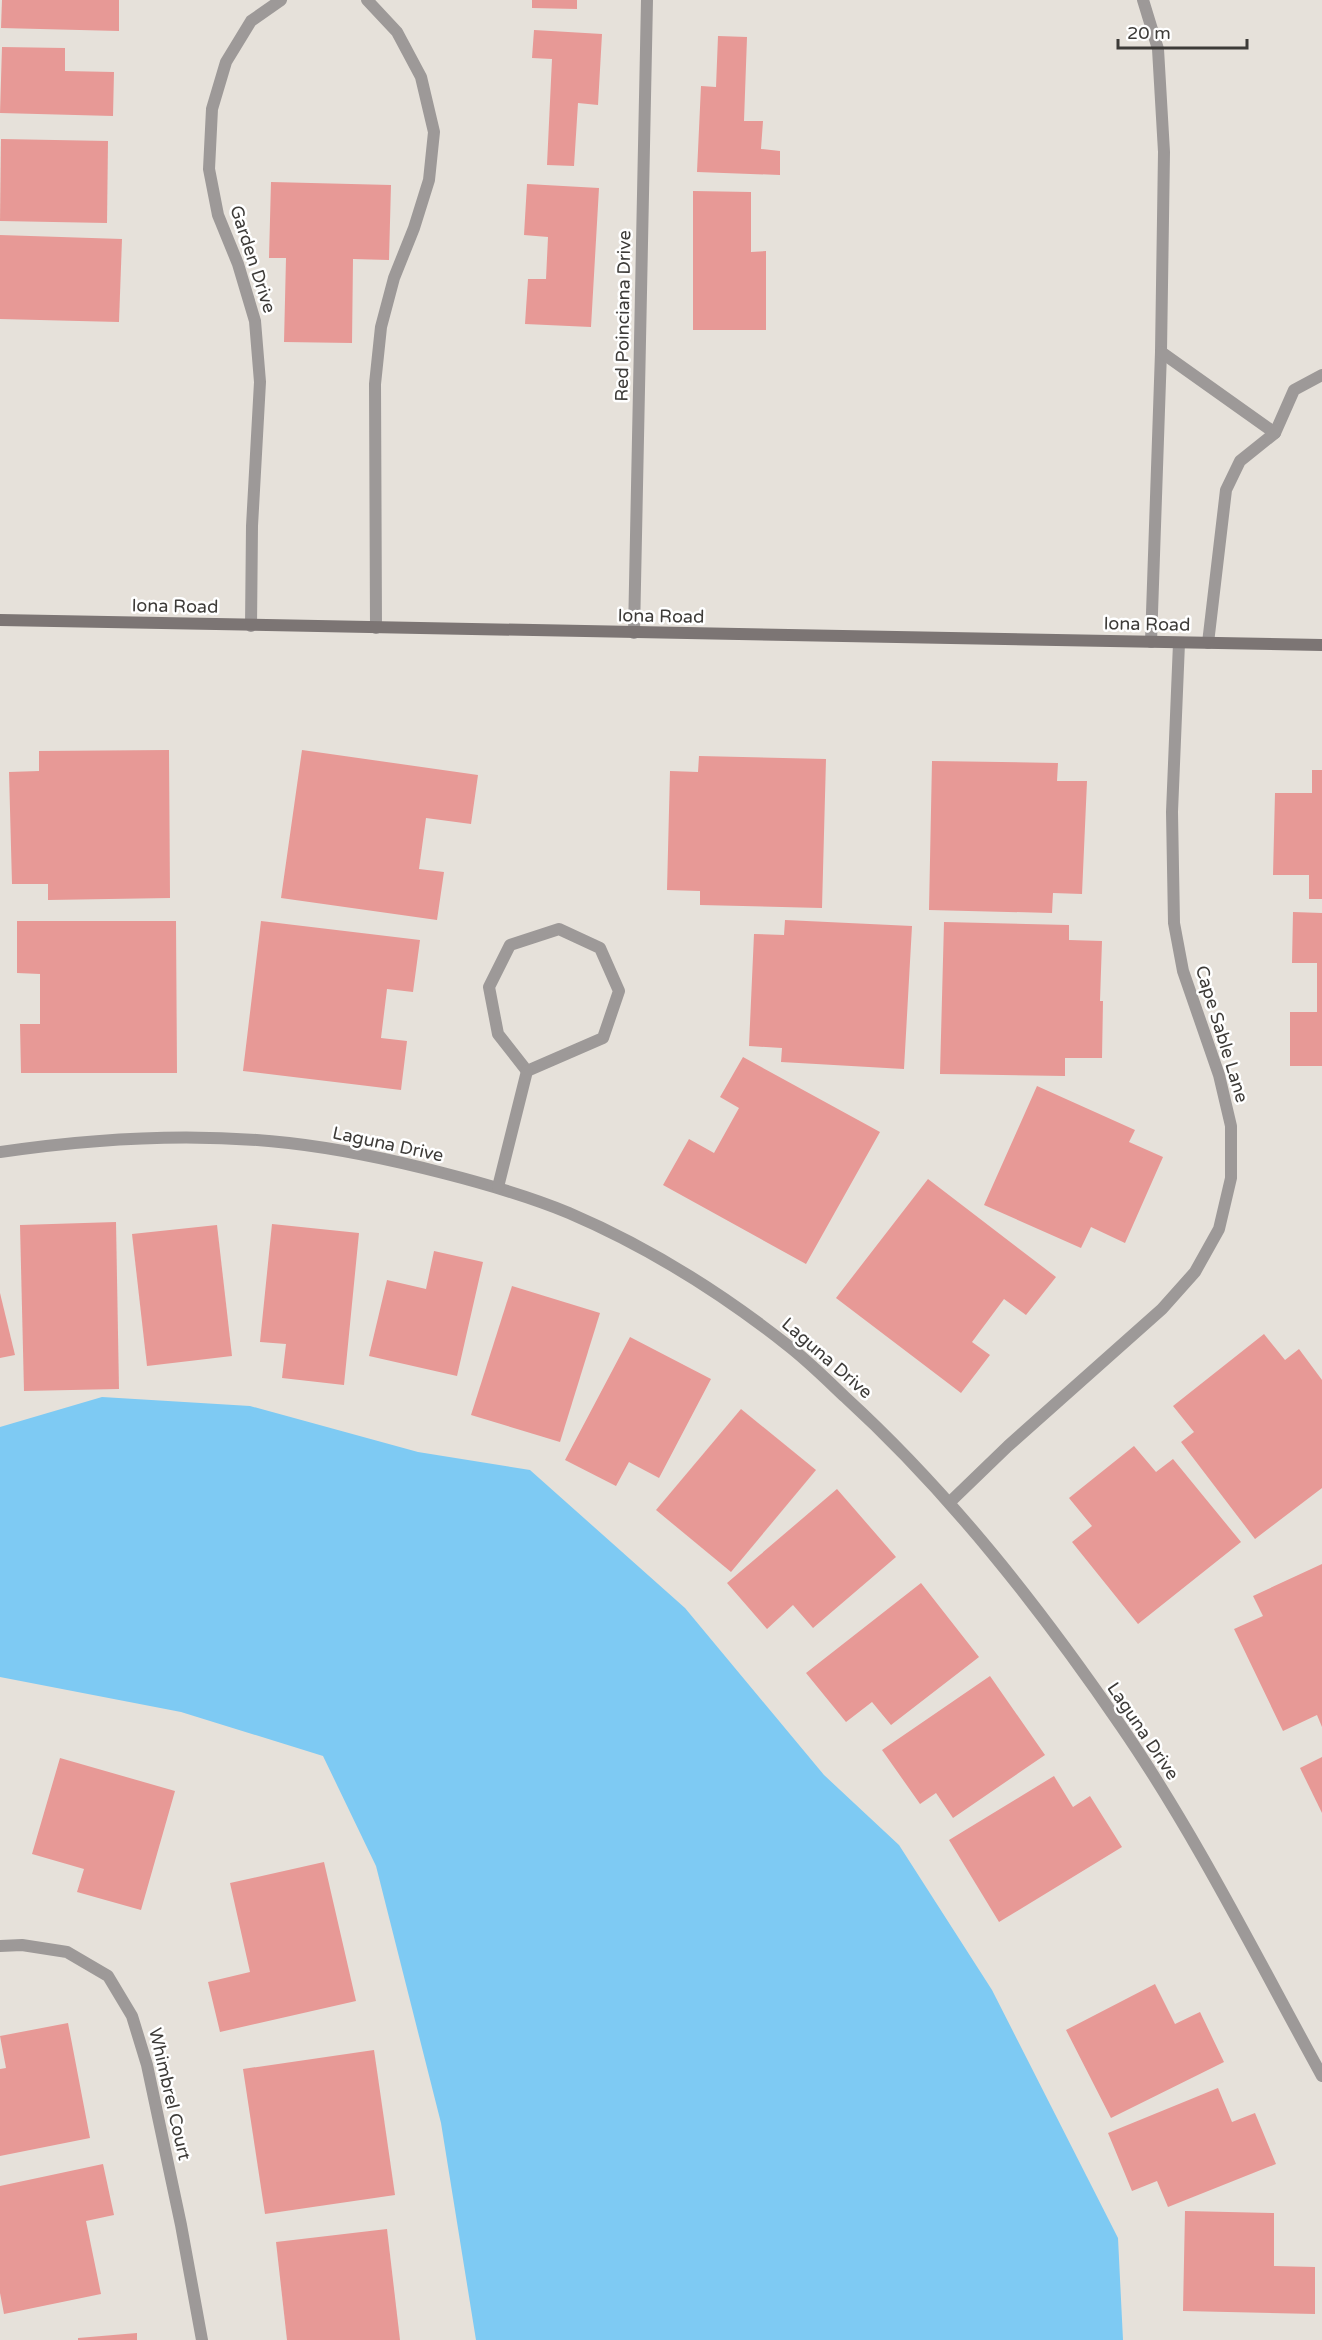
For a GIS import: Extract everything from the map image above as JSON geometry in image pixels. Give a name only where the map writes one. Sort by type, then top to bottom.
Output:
[{"type":"street","name":"Garden Drive","points":[[251,626],[252,526],[259,372],[255,321],[238,264],[218,215],[209,169],[212,109],[226,62],[251,21],[281,0]]},
{"type":"street","points":[[367,0],[397,32],[422,77],[434,132],[429,180],[414,228],[394,278],[381,327],[375,384],[376,628]]},
{"type":"street","name":"Red Poinciana Drive","points":[[634,633],[647,0]]},
{"type":"street","points":[[1143,0],[1158,49],[1164,152],[1161,352],[1150,642]]},
{"type":"street","points":[[1161,352],[1275,433]]},
{"type":"street","points":[[1208,643],[1226,490],[1240,461],[1275,433],[1294,390],[1322,375]]},
{"type":"street","name":"Iona Road","points":[[0,620],[1322,645]]},
{"type":"street","name":"Cape Sable Lane","points":[[950,1502],[1008,1446],[1162,1309],[1195,1272],[1219,1229],[1231,1178],[1231,1126],[1219,1075],[1183,971],[1174,923],[1172,812],[1179,643]]},
{"type":"street","points":[[559,929],[600,948],[620,991],[603,1038],[527,1071],[498,1034],[489,987],[510,945],[559,929]]},
{"type":"street","points":[[498,1187],[527,1071]]},
{"type":"street","name":"Laguna Drive","points":[[0,1152],[65,1142],[224,1138],[290,1143],[385,1158],[498,1187],[569,1213],[683,1273],[740,1309],[791,1347],[878,1428],[950,1502],[1025,1595],[1122,1727],[1180,1819],[1322,2076]]},
{"type":"street","name":"Whimbrel Court","points":[[0,1947],[22,1945],[67,1952],[108,1976],[132,2016],[147,2065],[177,2202],[202,2340]]},
{"type":"water","points":[[102,1397],[250,1406],[418,1452],[530,1470],[685,1608],[824,1775],[899,1845],[992,1990],[1118,2238],[1123,2340],[476,2340],[441,2123],[376,1866],[323,1756],[181,1712],[0,1677],[0,1427]]},
{"type":"building","points":[[2,0],[119,0],[119,31],[1,28]]},
{"type":"building","points":[[532,0],[577,0],[577,9],[532,8]]},
{"type":"building","points":[[534,30],[602,34],[598,105],[578,103],[574,166],[547,165],[552,59],[532,58]]},
{"type":"building","points":[[718,36],[747,37],[744,121],[763,121],[761,149],[780,151],[780,175],[697,172],[701,86],[716,87]]},
{"type":"building","points":[[2,47],[65,48],[65,71],[114,72],[113,116],[0,113]]},
{"type":"building","points":[[1,139],[108,141],[107,223],[0,221]]},
{"type":"building","points":[[271,182],[391,185],[389,260],[353,259],[352,343],[284,342],[286,258],[269,258]]},
{"type":"building","points":[[527,184],[599,188],[591,327],[525,324],[528,279],[546,279],[548,237],[524,235]]},
{"type":"building","points":[[693,191],[751,192],[751,252],[766,251],[766,330],[693,330]]},
{"type":"building","points":[[0,235],[122,239],[119,322],[0,319]]},
{"type":"building","points":[[169,750],[170,898],[48,900],[48,884],[12,884],[9,772],[39,771],[39,751]]},
{"type":"building","points":[[302,750],[478,775],[471,824],[426,818],[419,869],[444,872],[437,920],[281,898]]},
{"type":"building","points":[[699,756],[826,759],[822,908],[700,905],[700,891],[667,890],[670,771],[698,772]]},
{"type":"building","points":[[932,761],[1058,763],[1057,781],[1087,781],[1082,894],[1053,893],[1052,913],[929,910]]},
{"type":"building","points":[[1312,770],[1322,770],[1322,899],[1309,899],[1309,875],[1273,875],[1275,793],[1312,793]]},
{"type":"building","points":[[1293,912],[1322,913],[1322,1066],[1290,1066],[1290,1012],[1317,1012],[1317,963],[1292,963]]},
{"type":"building","points":[[785,920],[912,926],[904,1069],[781,1062],[782,1048],[749,1046],[754,934],[784,935]]},
{"type":"building","points":[[17,921],[176,921],[177,1073],[21,1073],[20,1024],[40,1024],[40,974],[17,973]]},
{"type":"building","points":[[261,921],[420,940],[413,992],[387,989],[381,1038],[407,1041],[401,1090],[243,1071]]},
{"type":"building","points":[[944,922],[1069,925],[1069,940],[1102,941],[1100,1001],[1103,1001],[1102,1058],[1065,1058],[1065,1076],[940,1074]]},
{"type":"building","points":[[743,1057],[880,1132],[806,1264],[663,1185],[689,1139],[714,1153],[739,1108],[720,1097]]},
{"type":"building","points":[[1037,1086],[1135,1130],[1129,1142],[1163,1157],[1125,1243],[1091,1227],[1081,1248],[984,1205]]},
{"type":"building","points":[[928,1179],[1056,1277],[1026,1315],[1004,1299],[972,1342],[990,1355],[961,1393],[836,1298]]},
{"type":"building","points":[[116,1222],[119,1389],[24,1391],[20,1225]]},
{"type":"building","points":[[272,1224],[359,1233],[344,1385],[282,1378],[286,1344],[260,1342]]},
{"type":"building","points":[[217,1225],[232,1356],[147,1366],[132,1234]]},
{"type":"building","points":[[434,1251],[483,1262],[457,1376],[369,1356],[387,1280],[426,1289]]},
{"type":"building","points":[[512,1286],[600,1313],[560,1442],[471,1415]]},
{"type":"building","points":[[0,1293],[15,1355],[0,1358]]},
{"type":"building","points":[[1264,1334],[1285,1360],[1299,1349],[1322,1380],[1322,1488],[1255,1539],[1181,1442],[1194,1432],[1173,1406]]},
{"type":"building","points":[[630,1337],[711,1379],[659,1478],[629,1462],[616,1486],[565,1460]]},
{"type":"building","points":[[741,1409],[816,1470],[731,1572],[656,1510]]},
{"type":"building","points":[[1134,1446],[1156,1472],[1173,1459],[1241,1542],[1138,1624],[1072,1542],[1092,1526],[1069,1498]]},
{"type":"building","points":[[837,1489],[896,1557],[813,1628],[793,1605],[767,1629],[727,1583]]},
{"type":"building","points":[[1322,1564],[1322,1727],[1317,1715],[1283,1731],[1234,1629],[1263,1616],[1253,1596]]},
{"type":"building","points":[[921,1583],[979,1657],[891,1725],[872,1702],[846,1722],[806,1673]]},
{"type":"building","points":[[990,1676],[1045,1755],[953,1818],[936,1793],[920,1804],[882,1750]]},
{"type":"building","points":[[1322,1757],[1322,1813],[1300,1768]]},
{"type":"building","points":[[60,1758],[175,1791],[141,1910],[77,1892],[84,1869],[32,1854]]},
{"type":"building","points":[[1054,1776],[1073,1807],[1090,1796],[1122,1847],[999,1922],[949,1840]]},
{"type":"building","points":[[324,1862],[356,2001],[220,2032],[208,1982],[250,1972],[230,1883]]},
{"type":"building","points":[[1155,1984],[1175,2024],[1200,2012],[1224,2062],[1111,2118],[1066,2030]]},
{"type":"building","points":[[68,2023],[90,2138],[0,2156],[0,2069],[6,2068],[0,2036]]},
{"type":"building","points":[[374,2050],[395,2195],[265,2214],[243,2069]]},
{"type":"building","points":[[1218,2088],[1232,2122],[1255,2113],[1276,2164],[1168,2207],[1157,2181],[1132,2191],[1108,2133]]},
{"type":"building","points":[[103,2164],[114,2215],[86,2221],[101,2294],[4,2314],[0,2293],[0,2186]]},
{"type":"building","points":[[1185,2211],[1274,2213],[1274,2266],[1315,2267],[1315,2314],[1183,2311]]},
{"type":"building","points":[[387,2229],[400,2340],[287,2340],[276,2242]]},
{"type":"building","points":[[137,2333],[137,2340],[78,2340],[78,2338]]}]
